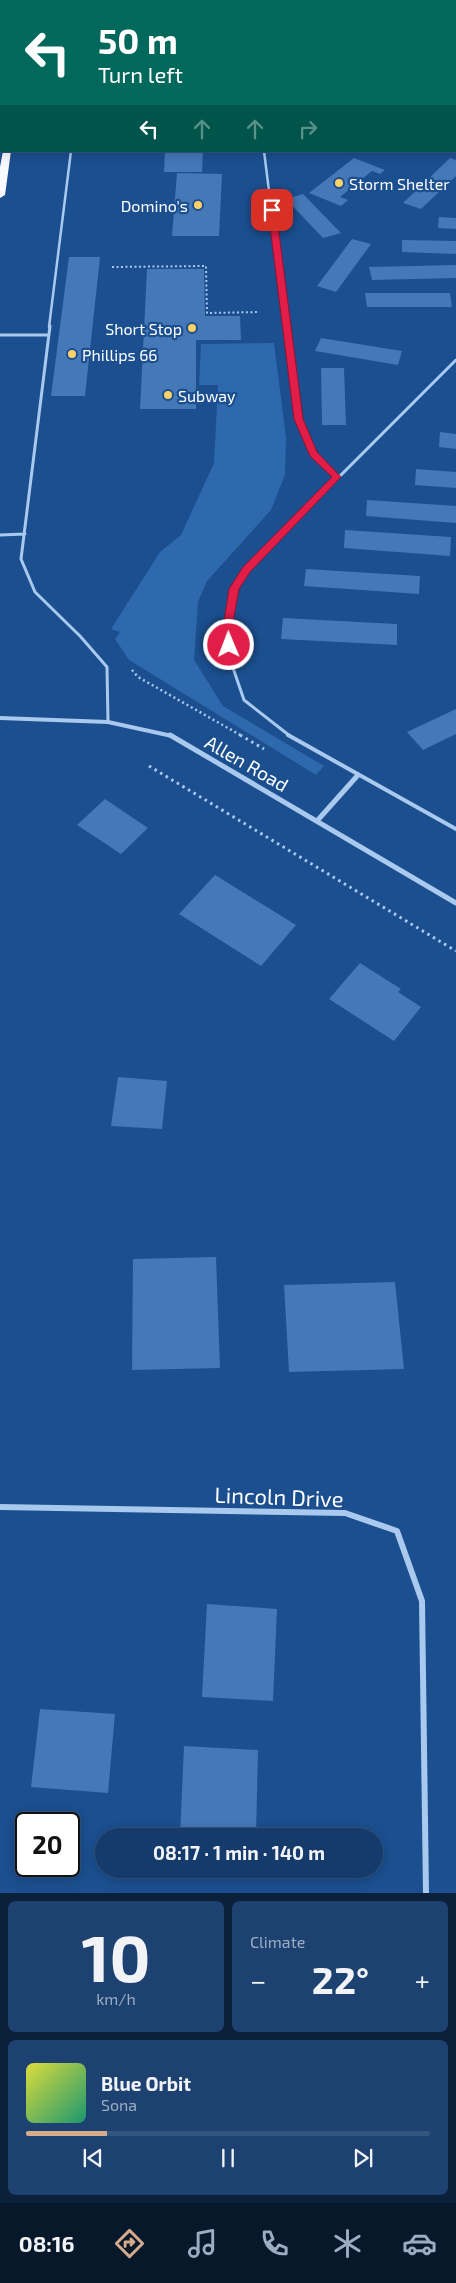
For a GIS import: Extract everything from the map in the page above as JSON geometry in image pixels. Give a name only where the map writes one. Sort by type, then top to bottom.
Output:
[{"type":"highway","points":[[0,195],[7,152]]},
{"type":"street","name":"Allen Road","points":[[0,718],[108,722],[168,734],[456,904]]},
{"type":"street","points":[[317,821],[358,775]]},
{"type":"street","name":"Lincoln Drive","points":[[0,1507],[345,1513],[397,1531],[422,1600],[426,1893]]},
{"type":"lane","points":[[71,152],[21,558],[35,592],[80,636],[107,667],[108,722]]},
{"type":"lane","points":[[264,152],[298,419],[313,454],[337,477]]},
{"type":"lane","points":[[0,335],[48,335]]},
{"type":"lane","points":[[456,360],[246,569],[234,589],[228,628],[231,662],[244,700],[282,732],[456,829]]},
{"type":"lane","points":[[0,535],[25,534]]},
{"type":"path","points":[[112,267],[206,266],[207,313],[254,312]]},
{"type":"path","points":[[149,766],[240,818],[361,895],[456,951]]},
{"type":"shaded area","points":[[274,343],[286,438],[285,475],[271,510],[207,581],[198,602],[194,660],[223,706],[324,766],[316,775],[129,660],[115,639],[120,632],[111,629],[160,552],[181,535],[214,463],[218,385],[199,385],[201,344]]},
{"type":"building","points":[[165,152],[203,152],[202,172],[164,172]]},
{"type":"building","name":"Storm Shelter","points":[[354,158],[385,170],[380,174],[372,171],[340,197],[348,200],[341,206],[309,193]]},
{"type":"building","points":[[450,158],[456,160],[456,176],[421,209],[403,203]]},
{"type":"building","name":"Domino's","points":[[177,173],[222,174],[219,236],[172,236]]},
{"type":"building","points":[[303,194],[341,233],[323,238],[286,199]]},
{"type":"building","points":[[439,217],[456,218],[456,229],[438,228]]},
{"type":"building","points":[[352,239],[371,244],[336,292],[317,286]]},
{"type":"building","points":[[402,240],[456,241],[456,254],[402,252]]},
{"type":"building","points":[[69,257],[100,257],[85,396],[51,396]]},
{"type":"building","points":[[456,265],[456,278],[372,280],[369,267]]},
{"type":"building","name":"Short Stop","points":[[147,269],[204,269],[205,316],[240,316],[241,340],[196,340],[196,409],[140,409]]},
{"type":"building","points":[[365,293],[450,293],[452,307],[367,307]]},
{"type":"building","points":[[321,338],[402,351],[398,365],[315,351]]},
{"type":"building","points":[[321,368],[344,368],[346,425],[322,425]]},
{"type":"building","points":[[440,432],[456,434],[456,449],[439,447]]},
{"type":"building","points":[[416,469],[456,472],[456,488],[415,485]]},
{"type":"building","points":[[367,500],[456,506],[456,523],[366,516]]},
{"type":"building","points":[[345,530],[451,537],[450,556],[344,548]]},
{"type":"building","points":[[306,569],[420,576],[419,594],[304,586]]},
{"type":"building","points":[[283,618],[397,624],[397,645],[281,639]]},
{"type":"building","points":[[456,709],[456,734],[423,750],[407,732]]},
{"type":"building","points":[[105,799],[148,828],[121,854],[77,825]]},
{"type":"building","points":[[215,875],[296,925],[261,966],[179,914]]},
{"type":"building","points":[[360,963],[401,989],[398,992],[421,1007],[394,1041],[329,999]]},
{"type":"building","points":[[118,1077],[167,1081],[162,1129],[111,1126]]},
{"type":"building","points":[[216,1257],[220,1368],[132,1370],[133,1259]]},
{"type":"building","points":[[395,1282],[404,1369],[289,1372],[284,1285]]},
{"type":"building","points":[[207,1604],[277,1609],[273,1701],[202,1697]]},
{"type":"building","points":[[40,1709],[115,1714],[108,1793],[31,1787]]},
{"type":"building","points":[[184,1746],[258,1750],[256,1828],[180,1828]]},
{"type":"place","name":"Storm Shelter","points":[[339,183]]},
{"type":"place","name":"Domino's","points":[[198,205]]},
{"type":"place","name":"Short Stop","points":[[192,328]]},
{"type":"place","name":"Phillips 66","points":[[72,354]]},
{"type":"place","name":"Subway","points":[[168,395]]},
{"type":"route","points":[[229,645],[228,628],[234,589],[246,569],[337,477],[313,454],[298,419],[272,210]]}]
